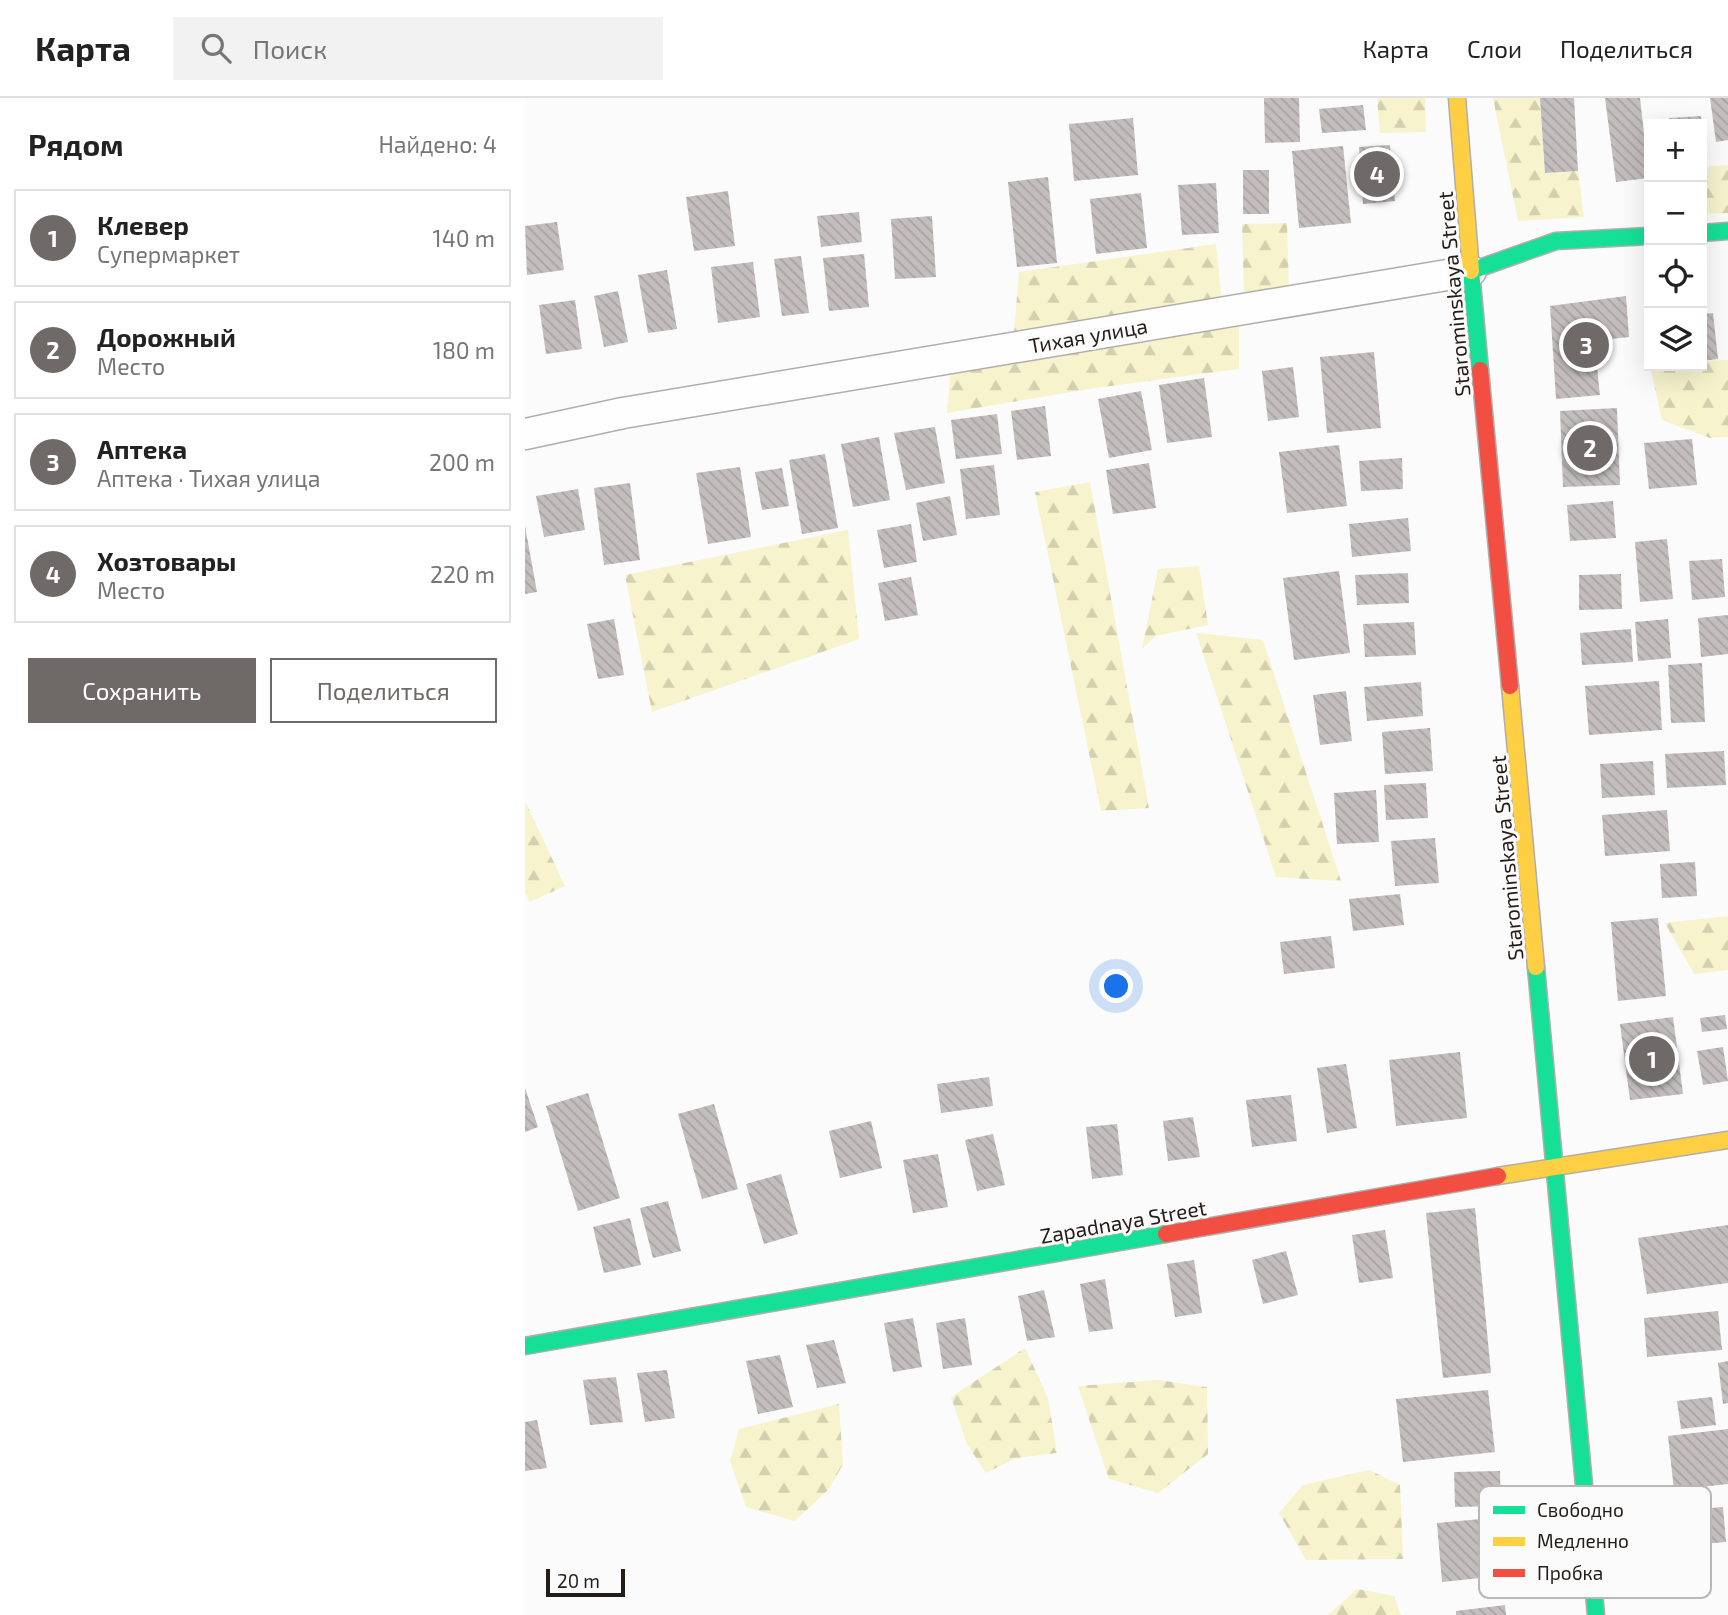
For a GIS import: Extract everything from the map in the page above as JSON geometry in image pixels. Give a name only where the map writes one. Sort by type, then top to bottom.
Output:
[{"type":"main road","name":"Starominskaya Street","points":[[1457,98],[1585,1486]]},
{"type":"main road","points":[[1707,233],[1728,231]]},
{"type":"main road","name":"Тихая улица","points":[[1471,271],[1556,242],[1644,236]]},
{"type":"main road","name":"Zapadnaya Street","points":[[525,1346],[1557,1166],[1728,1140]]},
{"type":"street","name":"Тихая улица","points":[[525,434],[623,413],[1471,271]]},
{"type":"green space","points":[[1377,98],[1425,98],[1426,132],[1380,133]]},
{"type":"green space","points":[[1493,98],[1540,98],[1545,173],[1578,171],[1584,217],[1518,221]]},
{"type":"green space","points":[[1728,165],[1728,213],[1707,214],[1707,167]]},
{"type":"green space","points":[[1287,223],[1289,291],[1244,292],[1242,224]]},
{"type":"green space","points":[[1216,244],[1222,303],[1014,332],[1019,272]]},
{"type":"green space","points":[[1239,323],[1239,369],[1095,388],[947,413],[951,368]]},
{"type":"green space","points":[[1728,360],[1728,437],[1710,438],[1662,420],[1651,371],[1707,371],[1707,361]]},
{"type":"green space","points":[[1090,482],[1149,808],[1101,811],[1035,492]]},
{"type":"green space","points":[[848,530],[859,639],[652,712],[625,575]]},
{"type":"green space","points":[[1199,566],[1208,625],[1156,636],[1142,649],[1158,569]]},
{"type":"green space","points":[[1196,633],[1263,640],[1341,881],[1276,877]]},
{"type":"green space","points":[[525,801],[565,886],[530,902],[525,893]]},
{"type":"green space","points":[[1728,916],[1728,970],[1694,974],[1665,923]]},
{"type":"green space","points":[[1025,1348],[1048,1398],[1057,1453],[1016,1458],[986,1473],[967,1444],[951,1397]]},
{"type":"green space","points":[[1158,1380],[1207,1387],[1208,1454],[1158,1493],[1109,1479],[1078,1386]]},
{"type":"green space","points":[[839,1404],[843,1464],[830,1488],[795,1521],[746,1507],[730,1461],[739,1429]]},
{"type":"green space","points":[[1369,1470],[1400,1485],[1403,1559],[1306,1560],[1279,1513],[1303,1485]]},
{"type":"green space","points":[[1357,1589],[1394,1596],[1401,1615],[1328,1615]]},
{"type":"building","points":[[1264,98],[1299,98],[1300,142],[1265,143]]},
{"type":"building","points":[[1540,98],[1574,98],[1578,171],[1545,173]]},
{"type":"building","points":[[1605,98],[1640,98],[1644,134],[1644,179],[1616,182]]},
{"type":"building","points":[[1710,98],[1728,98],[1728,140],[1716,142]]},
{"type":"building","points":[[1363,105],[1366,130],[1322,133],[1319,109]]},
{"type":"building","points":[[1701,116],[1701,119],[1669,119]]},
{"type":"building","points":[[1133,118],[1138,175],[1074,181],[1069,124]]},
{"type":"building","points":[[1390,145],[1395,201],[1363,204],[1359,147]]},
{"type":"building","points":[[1343,146],[1351,223],[1299,228],[1292,151]]},
{"type":"building","points":[[1243,170],[1269,170],[1269,214],[1243,214]]},
{"type":"building","points":[[1048,177],[1057,263],[1017,267],[1008,182]]},
{"type":"building","points":[[1216,183],[1219,233],[1182,235],[1178,185]]},
{"type":"building","points":[[728,191],[735,246],[694,251],[686,197]]},
{"type":"building","points":[[1141,193],[1147,248],[1096,254],[1090,199]]},
{"type":"building","points":[[859,212],[862,242],[821,247],[817,216]]},
{"type":"building","points":[[932,216],[936,277],[895,279],[891,219]]},
{"type":"building","points":[[557,222],[564,270],[527,275],[525,226]]},
{"type":"building","points":[[864,254],[869,307],[829,311],[823,258]]},
{"type":"building","points":[[801,256],[809,313],[782,316],[774,259]]},
{"type":"building","points":[[753,262],[760,317],[718,323],[711,267]]},
{"type":"building","points":[[667,270],[677,329],[648,333],[638,275]]},
{"type":"building","points":[[618,291],[628,342],[604,347],[594,296]]},
{"type":"building","points":[[1626,296],[1629,337],[1594,341],[1600,395],[1556,399],[1550,306]]},
{"type":"building","points":[[575,300],[582,349],[546,354],[539,305]]},
{"type":"building","points":[[1713,313],[1718,359],[1707,360],[1707,314]]},
{"type":"building","points":[[1374,352],[1381,428],[1327,433],[1320,357]]},
{"type":"building","points":[[1293,367],[1299,417],[1268,421],[1262,371]]},
{"type":"building","points":[[1204,378],[1212,437],[1167,443],[1159,385]]},
{"type":"building","points":[[1141,391],[1152,450],[1109,458],[1098,399]]},
{"type":"building","points":[[1045,406],[1051,456],[1017,460],[1011,411]]},
{"type":"building","points":[[1617,408],[1620,485],[1563,487],[1560,411]]},
{"type":"building","points":[[997,414],[1002,454],[956,459],[951,420]]},
{"type":"building","points":[[935,427],[945,483],[906,490],[894,433]]},
{"type":"building","points":[[879,437],[890,500],[853,507],[841,444]]},
{"type":"building","points":[[1692,439],[1697,485],[1649,489],[1644,443]]},
{"type":"building","points":[[1339,445],[1347,506],[1287,513],[1279,452]]},
{"type":"building","points":[[825,454],[838,528],[802,534],[789,460]]},
{"type":"building","points":[[1402,458],[1403,489],[1361,491],[1359,461]]},
{"type":"building","points":[[1149,463],[1156,508],[1113,514],[1106,470]]},
{"type":"building","points":[[994,465],[1000,515],[966,519],[960,469]]},
{"type":"building","points":[[740,467],[751,537],[708,544],[696,473]]},
{"type":"building","points":[[782,468],[789,506],[762,510],[755,472]]},
{"type":"building","points":[[630,483],[640,560],[604,565],[594,488]]},
{"type":"building","points":[[578,489],[585,530],[544,537],[536,496]]},
{"type":"building","points":[[950,496],[957,535],[923,541],[916,503]]},
{"type":"building","points":[[1613,501],[1616,538],[1570,541],[1567,505]]},
{"type":"building","points":[[1408,518],[1411,551],[1352,557],[1349,524]]},
{"type":"building","points":[[911,524],[917,562],[884,568],[877,530]]},
{"type":"building","points":[[525,526],[537,592],[525,594]]},
{"type":"building","points":[[1667,539],[1673,599],[1640,602],[1635,542]]},
{"type":"building","points":[[1722,559],[1725,597],[1692,600],[1689,561]]},
{"type":"building","points":[[1339,571],[1350,653],[1294,660],[1283,578]]},
{"type":"building","points":[[1408,573],[1409,603],[1357,605],[1355,575]]},
{"type":"building","points":[[1621,574],[1622,609],[1579,610],[1579,575]]},
{"type":"building","points":[[911,577],[918,615],[885,621],[878,583]]},
{"type":"building","points":[[1728,615],[1728,654],[1701,657],[1698,618]]},
{"type":"building","points":[[614,619],[624,675],[598,679],[587,624]]},
{"type":"building","points":[[1668,619],[1671,658],[1638,661],[1635,622]]},
{"type":"building","points":[[1414,622],[1416,655],[1365,657],[1363,624]]},
{"type":"building","points":[[1631,629],[1633,662],[1582,665],[1580,633]]},
{"type":"building","points":[[1702,663],[1705,722],[1671,723],[1668,665]]},
{"type":"building","points":[[1659,681],[1662,730],[1589,735],[1585,686]]},
{"type":"building","points":[[1421,682],[1423,716],[1367,721],[1364,687]]},
{"type":"building","points":[[1346,691],[1352,741],[1320,745],[1313,695]]},
{"type":"building","points":[[1430,728],[1433,771],[1385,774],[1382,732]]},
{"type":"building","points":[[1724,751],[1726,785],[1667,788],[1665,754]]},
{"type":"building","points":[[1653,761],[1655,795],[1602,798],[1600,764]]},
{"type":"building","points":[[1426,783],[1428,818],[1386,820],[1384,785]]},
{"type":"building","points":[[1376,790],[1379,842],[1337,844],[1334,793]]},
{"type":"building","points":[[1667,810],[1670,851],[1605,856],[1602,815]]},
{"type":"building","points":[[1435,838],[1439,883],[1395,886],[1391,841]]},
{"type":"building","points":[[1695,862],[1697,896],[1662,898],[1660,864]]},
{"type":"building","points":[[1400,894],[1404,925],[1353,931],[1349,899]]},
{"type":"building","points":[[1658,918],[1666,996],[1618,1001],[1611,922]]},
{"type":"building","points":[[1331,936],[1335,968],[1284,974],[1280,942]]},
{"type":"building","points":[[1725,1015],[1727,1029],[1702,1032],[1700,1018]]},
{"type":"building","points":[[1673,1017],[1683,1094],[1630,1100],[1620,1024]]},
{"type":"building","points":[[1723,1047],[1728,1081],[1703,1085],[1697,1051]]},
{"type":"building","points":[[1460,1052],[1467,1118],[1396,1126],[1389,1060]]},
{"type":"building","points":[[1346,1064],[1357,1128],[1327,1133],[1317,1068]]},
{"type":"building","points":[[989,1077],[993,1106],[941,1113],[937,1084]]},
{"type":"building","points":[[525,1088],[538,1127],[525,1132]]},
{"type":"building","points":[[588,1093],[620,1198],[578,1211],[546,1106]]},
{"type":"building","points":[[1291,1095],[1297,1141],[1252,1147],[1246,1100]]},
{"type":"building","points":[[714,1104],[738,1189],[702,1199],[678,1114]]},
{"type":"building","points":[[1193,1117],[1200,1157],[1168,1161],[1163,1121]]},
{"type":"building","points":[[871,1121],[882,1168],[840,1178],[829,1131]]},
{"type":"building","points":[[1117,1124],[1123,1175],[1092,1179],[1086,1127]]},
{"type":"building","points":[[993,1134],[1005,1185],[977,1191],[965,1140]]},
{"type":"building","points":[[938,1154],[948,1207],[913,1213],[903,1160]]},
{"type":"building","points":[[781,1174],[798,1234],[764,1244],[746,1184]]},
{"type":"building","points":[[668,1201],[681,1251],[653,1258],[640,1208]]},
{"type":"building","points":[[1475,1208],[1491,1373],[1443,1378],[1426,1213]]},
{"type":"building","points":[[630,1218],[641,1265],[604,1273],[593,1227]]},
{"type":"building","points":[[1728,1225],[1728,1283],[1647,1294],[1638,1238]]},
{"type":"building","points":[[1385,1230],[1393,1278],[1359,1283],[1352,1235]]},
{"type":"building","points":[[1286,1251],[1298,1295],[1263,1304],[1252,1260]]},
{"type":"building","points":[[1194,1260],[1202,1313],[1175,1317],[1167,1264]]},
{"type":"building","points":[[1105,1279],[1113,1329],[1089,1332],[1080,1284]]},
{"type":"building","points":[[1044,1290],[1055,1337],[1027,1341],[1018,1296]]},
{"type":"building","points":[[1718,1311],[1722,1350],[1647,1357],[1644,1318]]},
{"type":"building","points":[[913,1318],[922,1367],[893,1372],[884,1323]]},
{"type":"building","points":[[965,1318],[972,1365],[943,1369],[936,1323]]},
{"type":"building","points":[[834,1340],[846,1383],[817,1388],[806,1345]]},
{"type":"building","points":[[780,1355],[793,1407],[758,1414],[746,1361]]},
{"type":"building","points":[[1728,1361],[1728,1403],[1723,1404],[1718,1363]]},
{"type":"building","points":[[667,1370],[675,1418],[645,1422],[637,1373]]},
{"type":"building","points":[[616,1377],[623,1422],[590,1425],[583,1380]]},
{"type":"building","points":[[1488,1390],[1495,1452],[1403,1462],[1396,1399]]},
{"type":"building","points":[[1712,1397],[1716,1425],[1681,1429],[1677,1401]]},
{"type":"building","points":[[537,1420],[547,1468],[525,1471],[525,1422]]},
{"type":"building","points":[[1728,1429],[1728,1484],[1674,1486],[1668,1436]]},
{"type":"building","points":[[1500,1471],[1500,1486],[1479,1486],[1479,1506],[1455,1507],[1454,1472]]},
{"type":"building","points":[[1723,1507],[1726,1542],[1711,1543],[1711,1508]]},
{"type":"building","points":[[1479,1519],[1479,1578],[1442,1582],[1437,1523]]},
{"type":"building","points":[[1505,1605],[1506,1615],[1456,1615],[1456,1611]]},
{"type":"traffic: fast","points":[[1707,233],[1728,231]]},
{"type":"traffic: fast","points":[[1480,370],[1471,271],[1556,241],[1644,236]]},
{"type":"traffic: fast","points":[[1536,967],[1584,1486]]},
{"type":"traffic: fast","points":[[525,1346],[1166,1234]]},
{"type":"traffic: fast","points":[[1594,1598],[1596,1615]]},
{"type":"traffic: slow","points":[[1457,98],[1471,271]]},
{"type":"traffic: slow","points":[[1510,686],[1536,967]]},
{"type":"traffic: slow","points":[[1498,1176],[1728,1140]]},
{"type":"traffic: jam","points":[[1480,370],[1510,686]]},
{"type":"traffic: jam","points":[[1166,1234],[1498,1176]]},
{"type":"place","name":"Хозтовары","points":[[1377,174]]},
{"type":"place","name":"Аптека","points":[[1586,345]]},
{"type":"place","name":"Дорожный","points":[[1590,448]]},
{"type":"place","name":"Клевер","points":[[1652,1059]]}]
